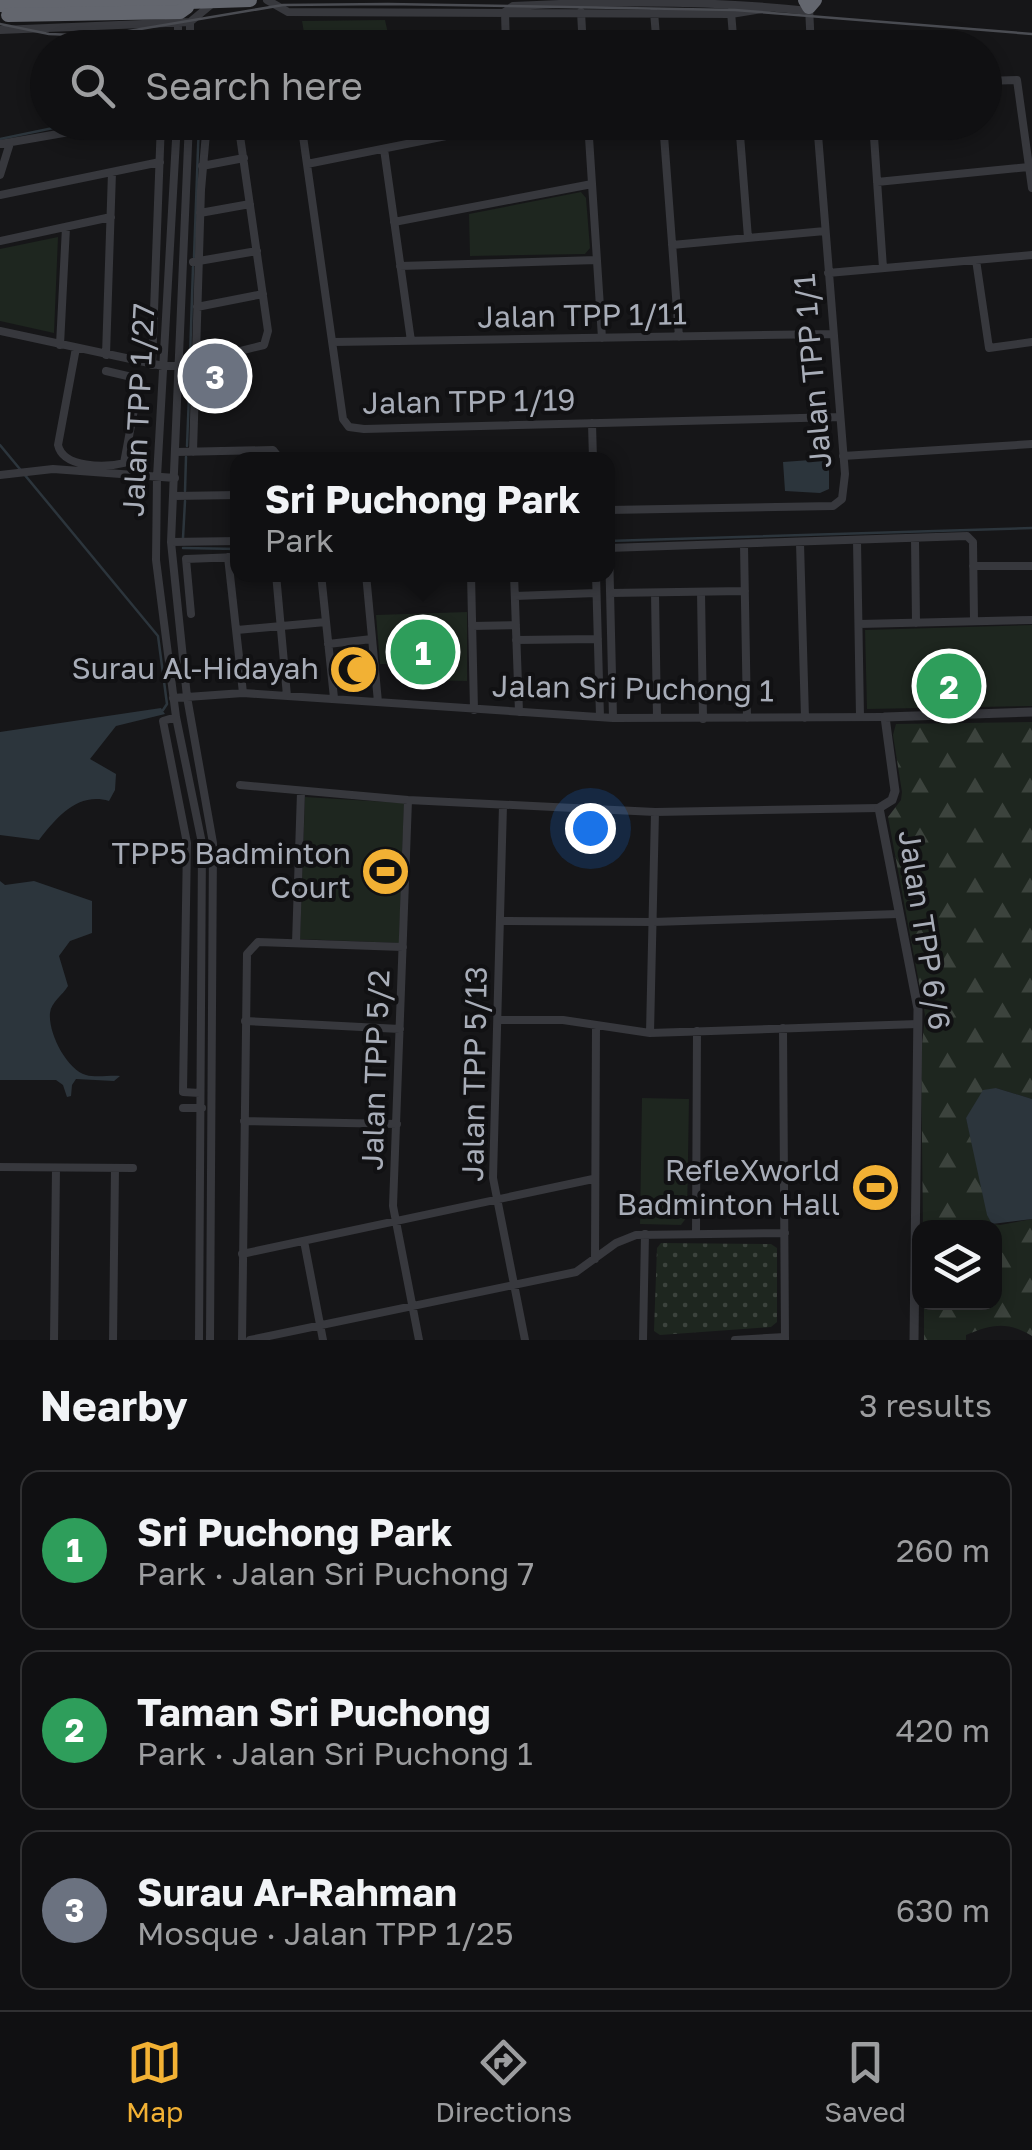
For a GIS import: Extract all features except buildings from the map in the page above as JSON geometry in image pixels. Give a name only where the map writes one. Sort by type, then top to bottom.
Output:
[{"type":"highway","points":[[3,11],[180,12],[186,10],[188,0]]},
{"type":"highway","points":[[3,11],[250,0]]},
{"type":"street","points":[[267,0],[288,12],[506,17],[731,14],[810,5],[811,30]]},
{"type":"street","points":[[0,30],[190,22],[215,1]]},
{"type":"street","points":[[580,3],[582,30]]},
{"type":"street","points":[[654,3],[655,30]]},
{"type":"street","points":[[506,30],[506,17],[513,6],[730,3],[769,8]]},
{"type":"street","points":[[730,3],[732,30]]},
{"type":"street","points":[[190,22],[190,30]]},
{"type":"street","points":[[178,23],[178,30]]},
{"type":"street","points":[[1002,80],[1017,80],[1032,188]]},
{"type":"street","points":[[0,174],[5,144],[30,139]]},
{"type":"street","name":"Jalan TPP 1/27","points":[[152,365],[161,140]]},
{"type":"street","name":"Jalan TPP 1/27","points":[[176,140],[156,560],[176,718],[202,843],[199,1340]]},
{"type":"street","name":"Jalan TPP 1/27","points":[[188,140],[172,542],[187,696],[213,843],[210,1340]]},
{"type":"street","points":[[193,452],[205,140]]},
{"type":"street","points":[[0,331],[163,366],[264,344],[268,332],[241,140]]},
{"type":"street","name":"Jalan TPP 1/19","points":[[304,140],[343,418],[353,429],[839,418]]},
{"type":"street","points":[[307,164],[429,140]]},
{"type":"street","points":[[589,140],[602,338]]},
{"type":"street","points":[[664,140],[679,337]]},
{"type":"street","points":[[740,140],[748,238]]},
{"type":"street","name":"Jalan TPP 1/1","points":[[615,510],[839,503],[844,493],[843,456],[818,140]]},
{"type":"street","points":[[874,140],[883,268]]},
{"type":"street","points":[[384,149],[411,341]]},
{"type":"street","points":[[202,166],[244,158]]},
{"type":"street","points":[[0,195],[160,162]]},
{"type":"street","points":[[877,182],[1029,166]]},
{"type":"street","points":[[106,355],[112,172]]},
{"type":"street","points":[[394,222],[592,184]]},
{"type":"street","points":[[200,213],[250,204]]},
{"type":"street","points":[[0,241],[111,217]]},
{"type":"street","points":[[60,345],[66,226]]},
{"type":"street","points":[[672,245],[825,230]]},
{"type":"street","points":[[184,262],[257,251]]},
{"type":"street","points":[[828,273],[1032,254]]},
{"type":"street","points":[[400,266],[597,260]]},
{"type":"street","points":[[976,260],[989,348],[1032,342]]},
{"type":"street","points":[[198,307],[263,294]]},
{"type":"street","name":"Jalan TPP 1/11","points":[[333,342],[832,334]]},
{"type":"street","points":[[76,348],[58,450],[67,460],[124,463],[140,387],[136,378],[106,371]]},
{"type":"street","points":[[592,424],[593,452]]},
{"type":"street","points":[[843,456],[1032,444]]},
{"type":"street","points":[[176,452],[275,452]]},
{"type":"street","points":[[0,475],[43,470],[175,478]]},
{"type":"street","points":[[174,496],[230,495]]},
{"type":"street","points":[[615,548],[970,537],[974,622]]},
{"type":"street","points":[[915,538],[916,623]]},
{"type":"street","points":[[172,542],[230,541]]},
{"type":"street","points":[[857,541],[860,717]]},
{"type":"street","points":[[800,543],[805,718]]},
{"type":"street","points":[[744,545],[748,718]]},
{"type":"street","points":[[191,614],[186,559],[230,557]]},
{"type":"street","points":[[974,566],[1032,566]]},
{"type":"street","points":[[234,582],[243,693]]},
{"type":"street","points":[[277,582],[287,696]]},
{"type":"street","points":[[321,582],[334,698]]},
{"type":"street","points":[[367,582],[378,702]]},
{"type":"street","points":[[472,582],[474,710]]},
{"type":"street","points":[[514,582],[519,712]]},
{"type":"street","points":[[596,582],[600,717]]},
{"type":"street","points":[[610,582],[613,718]]},
{"type":"street","points":[[610,593],[745,591]]},
{"type":"street","points":[[701,592],[702,719]]},
{"type":"street","points":[[515,596],[596,593]]},
{"type":"street","points":[[655,593],[658,718]]},
{"type":"street","points":[[858,624],[1032,620]]},
{"type":"street","points":[[237,630],[326,622]]},
{"type":"street","points":[[472,626],[516,625]]},
{"type":"street","points":[[516,640],[598,639]]},
{"type":"street","points":[[328,644],[372,640]]},
{"type":"street","name":"Jalan Sri Puchong 1","points":[[173,698],[243,693],[613,718],[1032,712]]},
{"type":"street","name":"Jalan TPP 6/6","points":[[885,717],[895,791],[892,800],[879,808],[918,1024],[914,1340]]},
{"type":"street","points":[[176,718],[162,721],[186,843],[183,1092],[200,1093]]},
{"type":"street","points":[[240,785],[408,800],[655,812],[879,808]]},
{"type":"street","points":[[296,942],[300,792]]},
{"type":"street","name":"Jalan TPP 5/2","points":[[408,800],[395,1222],[419,1340]]},
{"type":"street","name":"Jalan TPP 5/13","points":[[504,805],[492,1171],[525,1340]]},
{"type":"street","points":[[650,1032],[655,812]]},
{"type":"street","points":[[501,921],[653,922],[898,914]]},
{"type":"street","points":[[242,1340],[246,954],[253,944],[266,942],[403,947]]},
{"type":"street","points":[[499,1020],[563,1020],[650,1032],[918,1024]]},
{"type":"street","points":[[245,1021],[400,1028]]},
{"type":"street","points":[[595,1259],[596,1026]]},
{"type":"street","points":[[735,1340],[784,1338],[783,1028]]},
{"type":"street","points":[[696,1234],[697,1031]]},
{"type":"street","points":[[183,1108],[212,1108]]},
{"type":"street","points":[[244,1121],[397,1124]]},
{"type":"street","points":[[0,1167],[134,1168]]},
{"type":"street","points":[[54,1340],[56,1168]]},
{"type":"street","points":[[114,1340],[115,1168]]},
{"type":"street","points":[[242,1254],[593,1179]]},
{"type":"street","points":[[250,1340],[576,1272],[622,1239],[645,1234],[784,1234]]},
{"type":"street","points":[[643,1340],[645,1234]]},
{"type":"street","points":[[304,1241],[324,1340]]},
{"type":"green space","points":[[385,20],[387,30],[304,30],[302,21]]},
{"type":"green space","points":[[581,192],[586,198],[590,248],[585,254],[470,256],[469,214]]},
{"type":"green space","points":[[58,237],[54,333],[0,321],[0,249]]},
{"type":"green space","points":[[467,612],[467,681],[425,680],[425,665],[380,664],[376,615]]},
{"type":"green space","points":[[1032,625],[1032,706],[867,709],[865,630]]},
{"type":"green space","points":[[1032,722],[1032,1099],[996,1088],[966,1118],[991,1220],[923,1220],[921,1055],[925,1015],[888,817],[901,800],[902,792],[893,735],[896,724]]},
{"type":"green space","points":[[305,797],[404,803],[399,943],[300,939]]},
{"type":"green space","points":[[642,1098],[689,1099],[687,1217],[681,1225],[640,1224]]},
{"type":"green space","points":[[1032,1219],[1032,1336],[999,1326],[966,1335],[966,1340],[924,1340],[924,1310],[1002,1310],[1002,1225]]},
{"type":"green space","points":[[661,1243],[771,1244],[777,1248],[777,1322],[771,1327],[660,1335],[654,1331],[657,1248]]},
{"type":"shaded area","points":[[824,459],[829,463],[829,489],[820,493],[785,491],[783,462]]},
{"type":"shaded area","points":[[161,708],[165,714],[116,726],[90,759],[116,774],[115,790],[109,801],[78,803],[39,840],[0,835],[0,732]]},
{"type":"shaded area","points":[[0,881],[5,885],[34,881],[92,901],[92,933],[70,941],[59,956],[68,986],[53,1005],[50,1021],[60,1050],[72,1066],[90,1076],[120,1076],[114,1081],[76,1079],[71,1096],[67,1097],[63,1085],[56,1080],[0,1080]]},
{"type":"shaded area","points":[[996,1088],[1032,1099],[1032,1219],[1002,1223],[990,1220],[987,1215],[966,1118],[983,1090]]},
{"type":"waterway","points":[[0,139],[30,133]]},
{"type":"waterway","points":[[194,257],[198,140]]},
{"type":"waterway","points":[[190,358],[193,267]]},
{"type":"waterway","points":[[187,446],[190,369]]},
{"type":"waterway","points":[[0,445],[158,636],[167,704],[163,710]]},
{"type":"waterway","points":[[185,491],[186,457]]},
{"type":"waterway","points":[[183,538],[185,501]]},
{"type":"waterway","points":[[615,541],[1032,528]]},
{"type":"waterway","points":[[183,548],[230,549]]},
{"type":"tram line","points":[[135,30],[283,5],[388,4],[735,10],[982,30]]},
{"type":"tram line","points":[[0,24],[30,30]]},
{"type":"tram line","points":[[1002,32],[1032,34]]},
{"type":"place","name":"Surau Ar-Rahman","points":[[215,376]]},
{"type":"place","name":"Sri Puchong Park","points":[[423,652]]},
{"type":"place","name":"Surau Al-Hidayah","points":[[354,669]]},
{"type":"place","name":"Taman Sri Puchong","points":[[949,686]]},
{"type":"place","name":"TPP5 Badminton Court","points":[[386,871]]},
{"type":"place","name":"RefleXworld Badminton Hall","points":[[875,1188]]}]
